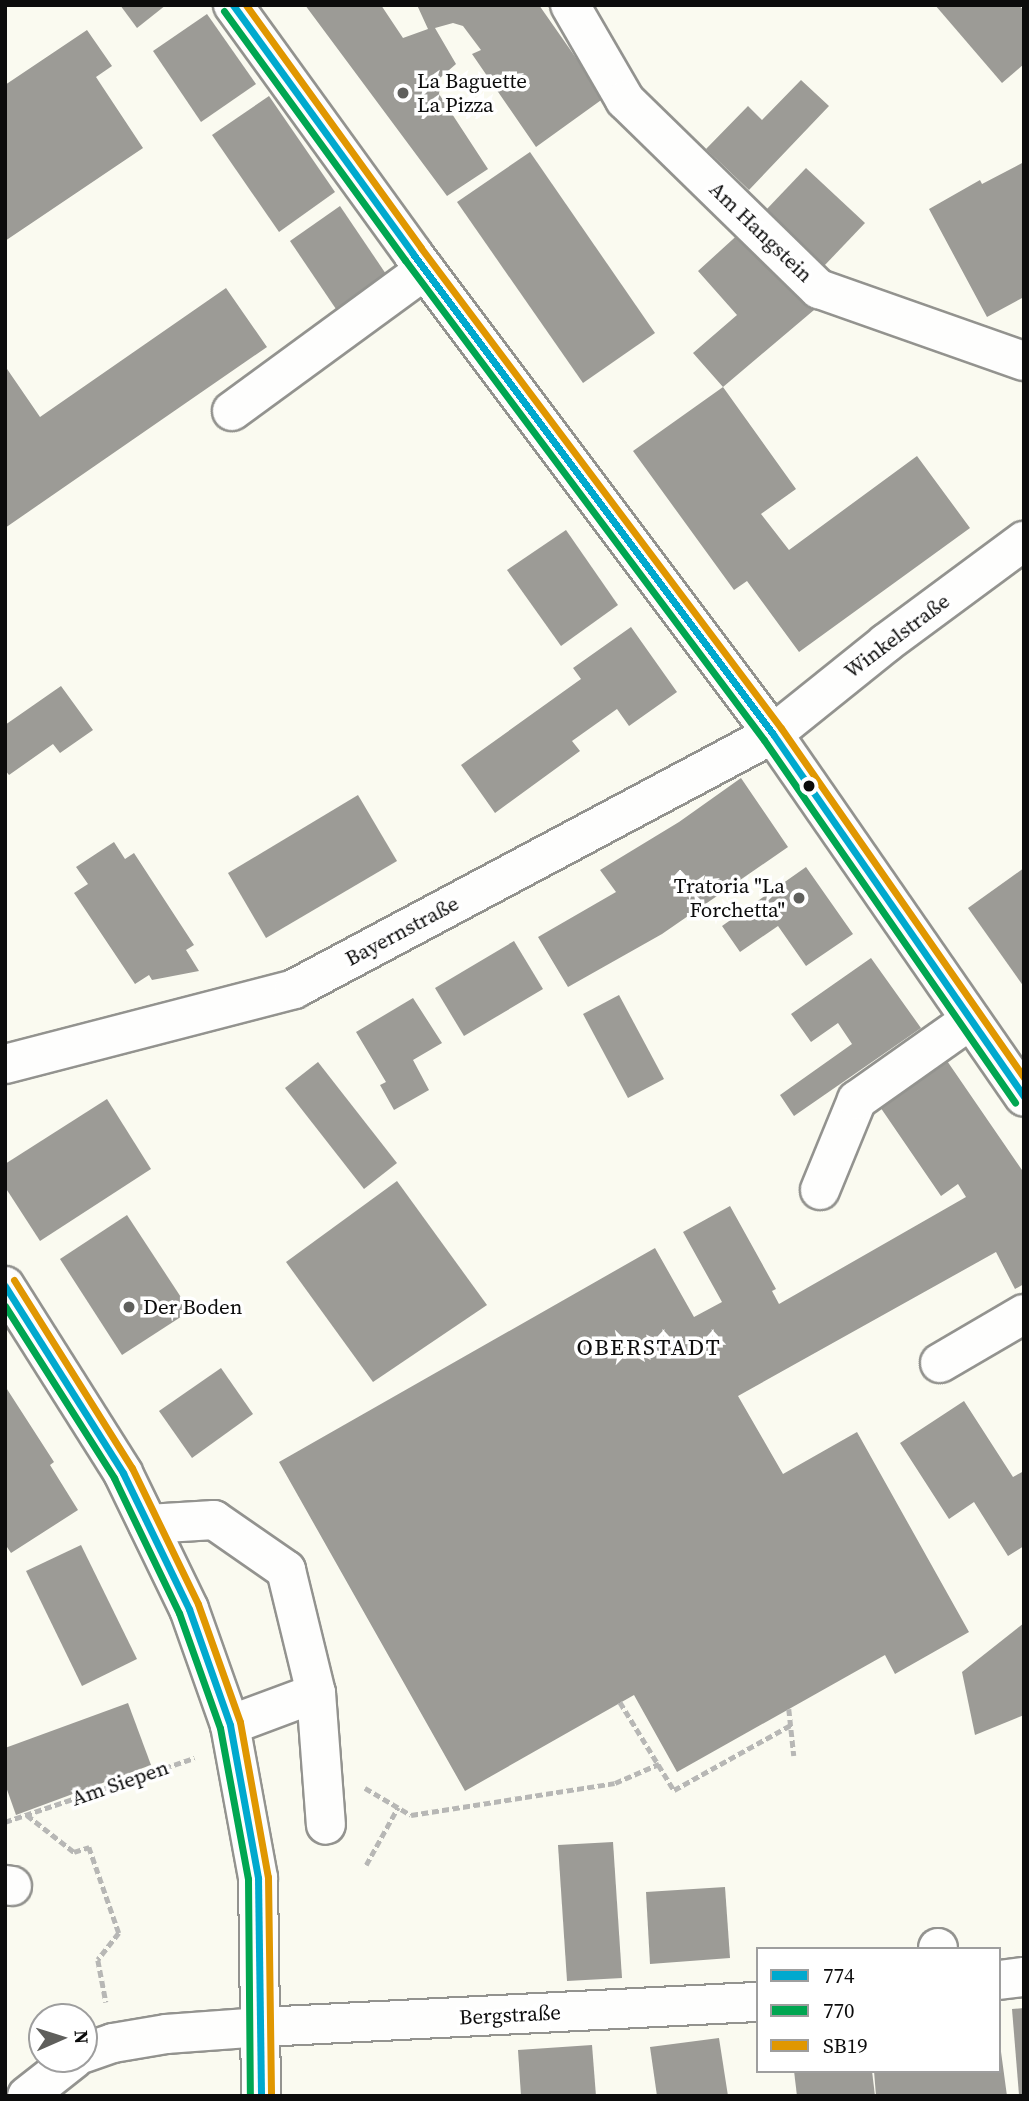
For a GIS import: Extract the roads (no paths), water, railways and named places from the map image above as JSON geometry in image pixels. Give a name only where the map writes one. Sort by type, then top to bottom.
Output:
[{"type":"street","points":[[233,5],[425,270],[773,734],[1024,1097]]},
{"type":"street","name":"Am Hangstein","points":[[570,5],[625,100],[820,289],[1024,361]]},
{"type":"street","points":[[232,411],[425,270]]},
{"type":"street","name":"Winkelstraße","points":[[773,734],[886,643],[1024,541]]},
{"type":"street","name":"Bayernstraße","points":[[5,1064],[294,989],[773,734]]},
{"type":"street","points":[[820,1190],[857,1100],[969,1021]]},
{"type":"street","points":[[5,1286],[123,1473],[189,1609],[233,1735],[258,1878],[261,2096]]},
{"type":"street","points":[[940,1363],[1024,1314]]},
{"type":"street","points":[[148,1524],[214,1520],[286,1570],[316,1693],[326,1825]]},
{"type":"street","points":[[233,1735],[316,1693]]},
{"type":"street","points":[[1001,1980],[1024,1977]]},
{"type":"street","name":"Bergstraße","points":[[98,2048],[166,2034],[262,2027],[756,2002]]},
{"type":"street","points":[[27,2096],[56,2073]]},
{"type":"place","name":"La Baguette La Pizza","points":[[403,93]]},
{"type":"place","name":"Tratoria \"La Forchetta\"","points":[[799,898]]},
{"type":"place","name":"Der Boden","points":[[129,1307]]},
{"type":"district","name":"OBERSTADT","points":[[649,1347]]}]
